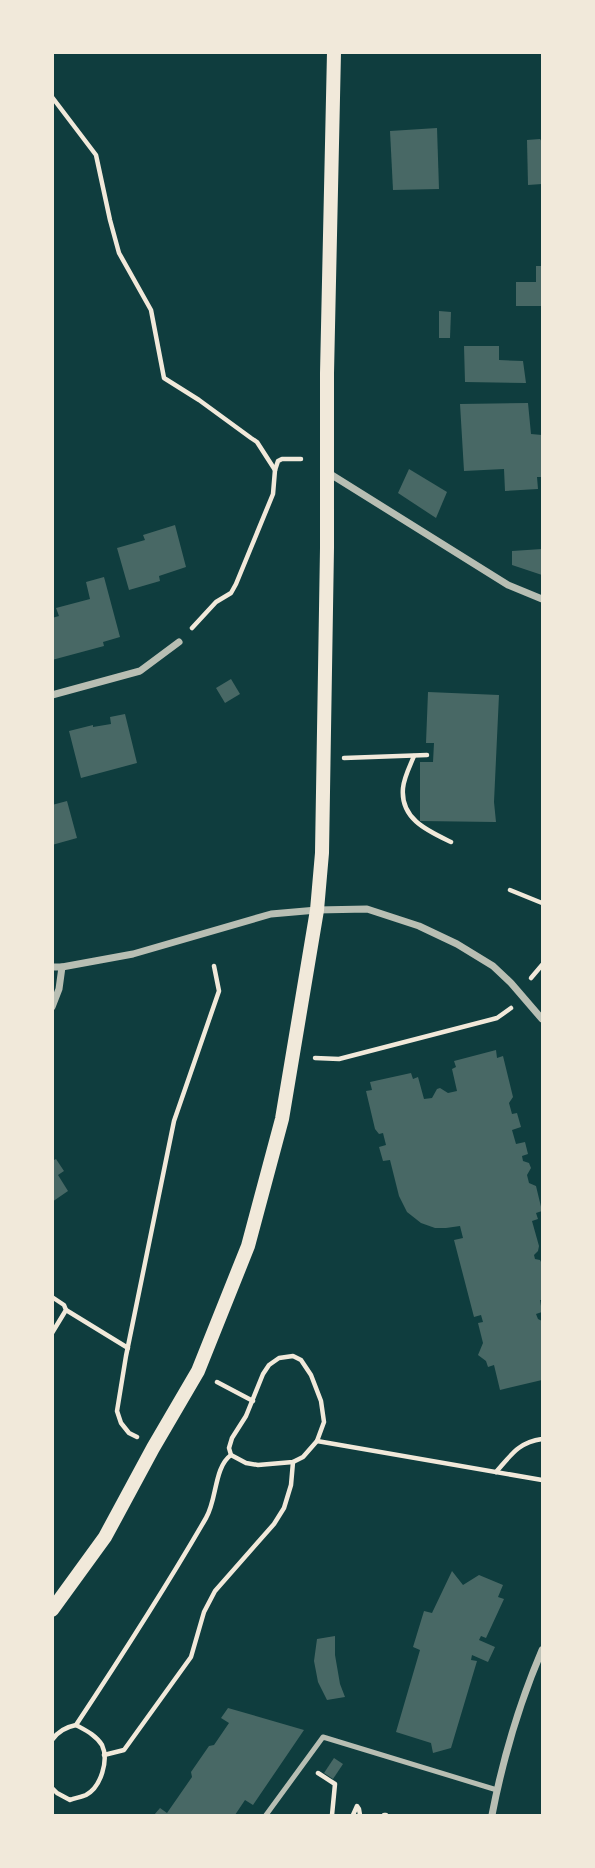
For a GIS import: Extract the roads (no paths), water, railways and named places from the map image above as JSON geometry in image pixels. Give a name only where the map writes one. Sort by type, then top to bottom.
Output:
[{"type":"main road","points":[[52,1610],[105,1536],[198,1371],[248,1246],[282,1119],[317,910],[322,841],[327,373],[334,52]]},
{"type":"street","points":[[327,472],[508,585],[542,599]]},
{"type":"street","points":[[52,695],[140,671],[179,642]]},
{"type":"street","points":[[52,967],[133,954],[271,914],[367,909],[419,926],[457,944],[493,966],[542,1019]]},
{"type":"street","points":[[52,1007],[59,989],[62,967]]},
{"type":"street","points":[[492,1815],[515,1718],[542,1650]]},
{"type":"lane","points":[[266,1815],[323,1737],[497,1790]]}]
